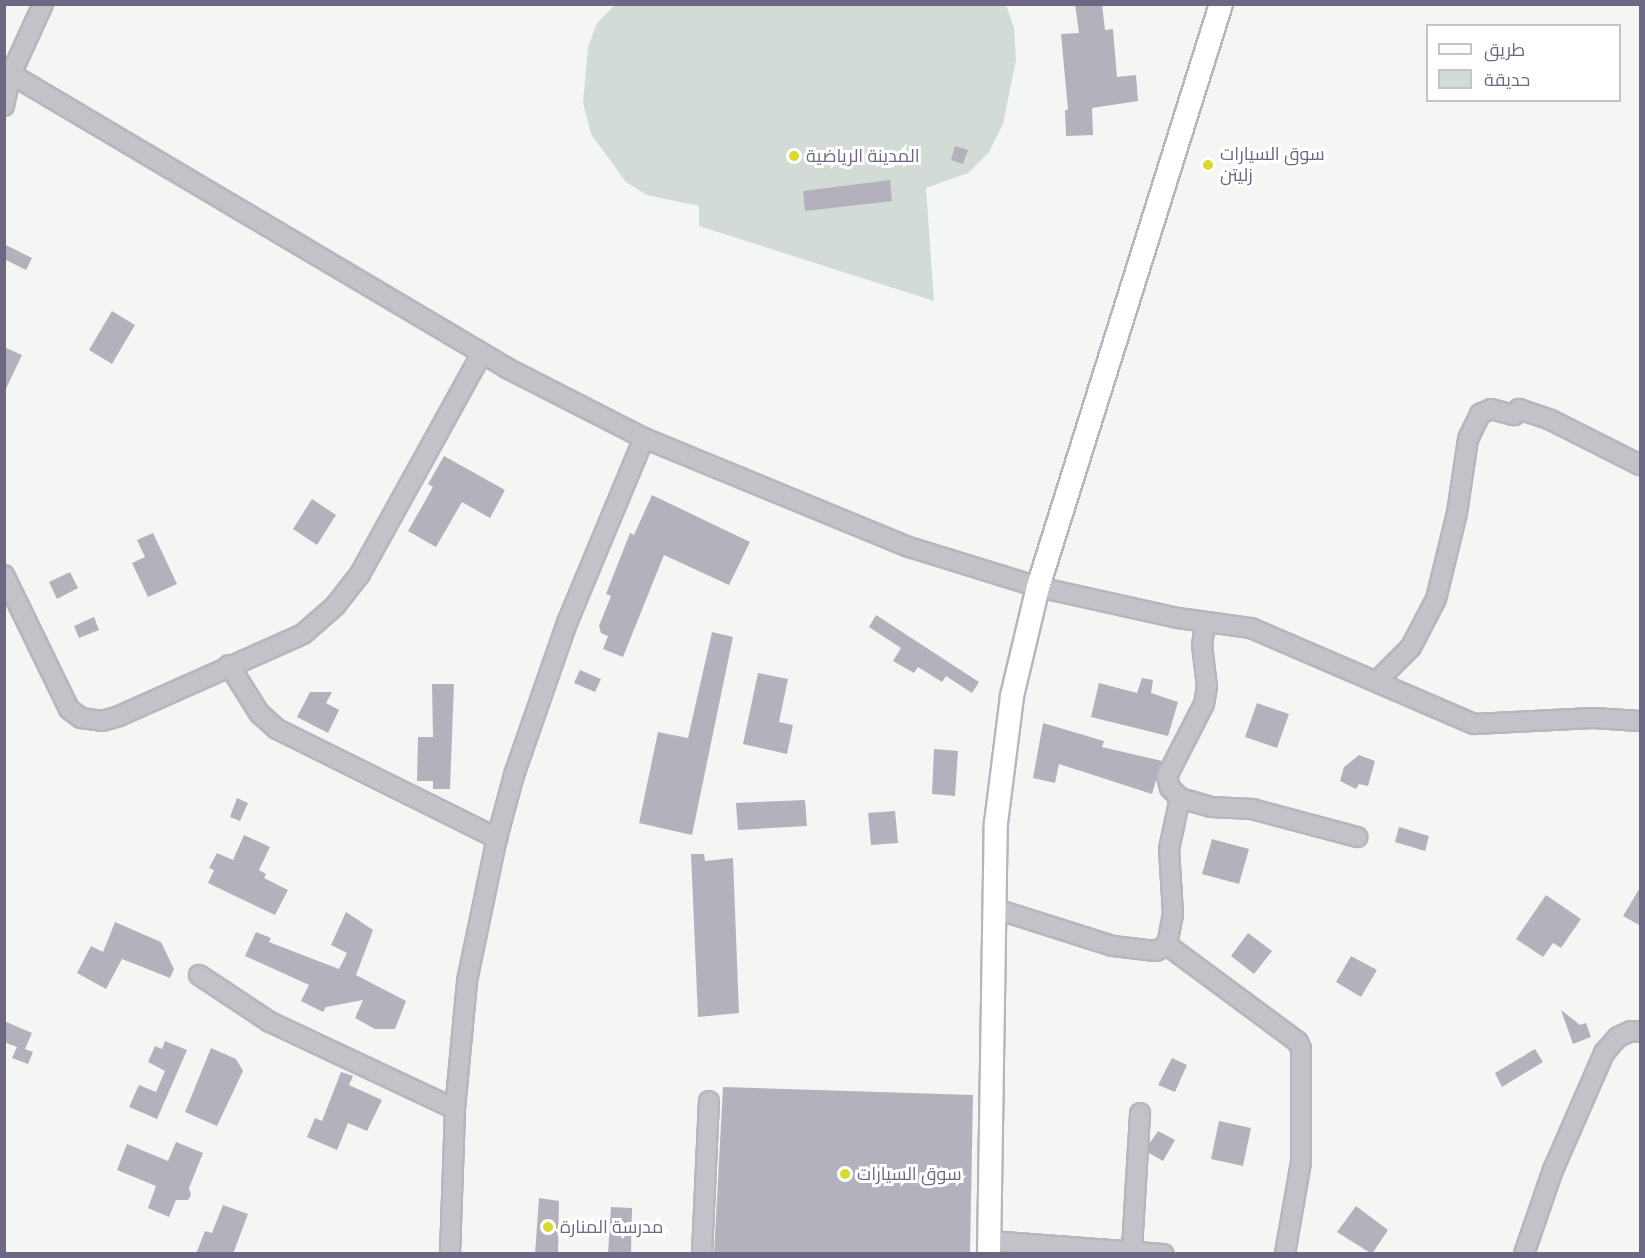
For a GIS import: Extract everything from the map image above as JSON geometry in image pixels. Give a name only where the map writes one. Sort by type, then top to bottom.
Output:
[{"type":"main road","points":[[989,1247],[996,823],[1012,696],[1038,587],[1221,4]]},
{"type":"street","points":[[4,106],[8,72],[43,4]]},
{"type":"street","points":[[8,72],[482,353],[644,438],[909,547],[1038,587],[1271,634],[1474,724],[1593,718],[1641,721]]},
{"type":"street","points":[[4,575],[69,709],[81,718],[102,721],[119,716],[229,665],[303,634],[341,598],[360,574],[482,353]]},
{"type":"street","points":[[1377,681],[1411,647],[1436,599],[1456,513],[1468,439],[1480,414],[1491,409],[1514,415],[1519,409],[1551,420],[1641,465]]},
{"type":"street","points":[[450,1254],[455,1109],[467,981],[497,838],[514,775],[567,623],[644,438]]},
{"type":"street","points":[[1205,622],[1202,645],[1207,687],[1203,704],[1167,776],[1170,788],[1180,798],[1211,807],[1252,809],[1358,837]]},
{"type":"street","points":[[229,665],[259,712],[277,729],[497,838]]},
{"type":"street","points":[[1167,945],[1173,914],[1169,849],[1180,798]]},
{"type":"street","points":[[993,908],[1113,946],[1155,951],[1167,945]]},
{"type":"street","points":[[1167,945],[1298,1042],[1301,1048],[1301,1162],[1285,1254]]},
{"type":"street","points":[[199,975],[270,1022],[455,1109]]},
{"type":"street","points":[[1524,1254],[1553,1170],[1604,1053],[1618,1037],[1631,1031],[1641,1032]]},
{"type":"street","points":[[702,1254],[709,1101]]},
{"type":"street","points":[[1132,1249],[1140,1113]]},
{"type":"street","points":[[989,1247],[1132,1249],[1164,1254]]},
{"type":"green space","name":"المدينة الرياضية","points":[[616,4],[1006,5],[1014,28],[1016,60],[1003,124],[989,152],[968,173],[926,188],[934,301],[699,226],[699,206],[647,195],[626,182],[591,134],[583,103],[588,47],[597,23]]},
{"type":"building","points":[[1075,4],[1102,4],[1105,30],[1113,29],[1117,77],[1136,75],[1138,101],[1092,108],[1093,135],[1066,136],[1065,110],[1068,110],[1061,34],[1079,33]]},
{"type":"building","points":[[955,146],[968,150],[963,164],[951,160]]},
{"type":"building","points":[[890,180],[892,201],[805,211],[803,191]]},
{"type":"building","points":[[4,244],[32,258],[26,270],[4,259]]},
{"type":"building","points":[[112,311],[135,325],[112,364],[89,350]]},
{"type":"building","points":[[4,347],[22,355],[4,393]]},
{"type":"building","points":[[444,456],[505,490],[490,518],[462,502],[436,547],[408,531],[433,487],[428,484]]},
{"type":"building","points":[[652,495],[750,542],[729,585],[664,555],[623,657],[603,649],[608,636],[601,633],[599,626],[611,596],[606,594],[630,533],[634,535]]},
{"type":"building","points":[[312,499],[336,515],[317,545],[293,529]]},
{"type":"building","points":[[153,533],[177,584],[148,597],[132,563],[145,557],[137,540]]},
{"type":"building","points":[[70,572],[78,588],[57,599],[49,582]]},
{"type":"building","points":[[876,615],[979,682],[972,693],[946,676],[942,682],[918,667],[914,673],[893,661],[901,648],[869,627]]},
{"type":"building","points":[[94,617],[99,630],[79,638],[74,626]]},
{"type":"building","points":[[712,632],[733,637],[692,835],[639,823],[658,732],[688,738]]},
{"type":"building","points":[[580,670],[601,679],[595,692],[574,683]]},
{"type":"building","points":[[758,673],[788,679],[779,722],[793,725],[787,754],[743,744]]},
{"type":"building","points":[[1142,678],[1153,680],[1151,693],[1178,702],[1168,736],[1091,717],[1099,683],[1137,693]]},
{"type":"building","points":[[432,684],[454,684],[450,789],[433,789],[433,781],[417,781],[418,737],[433,737]]},
{"type":"building","points":[[310,692],[332,692],[326,703],[339,710],[328,733],[297,717]]},
{"type":"building","points":[[1257,703],[1289,714],[1277,748],[1245,737]]},
{"type":"building","points":[[1043,723],[1104,741],[1102,747],[1162,761],[1152,794],[1059,764],[1055,783],[1033,778]]},
{"type":"building","points":[[934,749],[958,751],[955,796],[932,794]]},
{"type":"building","points":[[1359,755],[1375,761],[1368,786],[1359,784],[1356,789],[1340,781],[1344,767]]},
{"type":"building","points":[[237,798],[248,803],[240,821],[230,817]]},
{"type":"building","points":[[805,800],[807,826],[738,830],[736,803]]},
{"type":"building","points":[[895,811],[898,843],[871,845],[868,813]]},
{"type":"building","points":[[1399,827],[1429,836],[1425,851],[1395,842]]},
{"type":"building","points":[[244,835],[270,847],[259,870],[266,874],[264,878],[288,890],[275,915],[208,883],[214,870],[209,868],[217,853],[233,860]]},
{"type":"building","points":[[1212,839],[1249,849],[1239,884],[1202,874]]},
{"type":"building","points":[[691,854],[704,854],[705,861],[733,858],[739,1013],[698,1017]]},
{"type":"building","points":[[1641,886],[1641,926],[1623,916]]},
{"type":"building","points":[[1546,895],[1581,919],[1561,948],[1553,943],[1543,957],[1516,939]]},
{"type":"building","points":[[346,912],[373,930],[356,975],[406,1001],[395,1029],[375,1029],[355,1018],[363,1000],[326,1007],[323,1012],[301,1001],[309,985],[245,956],[256,932],[271,938],[269,942],[339,969],[347,953],[331,945]]},
{"type":"building","points":[[115,922],[161,942],[174,969],[170,978],[122,959],[106,989],[77,973],[91,946],[103,952]]},
{"type":"building","points":[[1248,933],[1272,951],[1254,974],[1231,956]]},
{"type":"building","points":[[1351,956],[1377,970],[1361,997],[1336,982]]},
{"type":"building","points":[[1561,1010],[1580,1025],[1586,1023],[1591,1037],[1573,1044]]},
{"type":"building","points":[[4,1021],[32,1033],[25,1049],[33,1052],[28,1064],[12,1058],[17,1047],[4,1042]]},
{"type":"building","points":[[165,1041],[187,1050],[157,1119],[129,1107],[139,1085],[156,1092],[165,1071],[148,1062],[155,1046],[162,1049]]},
{"type":"building","points":[[211,1048],[236,1059],[243,1071],[217,1126],[185,1112]]},
{"type":"building","points":[[1535,1049],[1543,1062],[1502,1087],[1495,1073]]},
{"type":"building","points":[[1172,1058],[1187,1065],[1175,1092],[1158,1085]]},
{"type":"building","points":[[341,1072],[353,1076],[349,1085],[382,1100],[367,1131],[348,1123],[337,1150],[307,1137],[315,1118],[322,1121]]},
{"type":"building","name":"سوق السيارات","points":[[723,1087],[973,1095],[970,1254],[714,1254]]},
{"type":"building","points":[[1219,1121],[1251,1128],[1243,1166],[1211,1159]]},
{"type":"building","points":[[1158,1131],[1175,1140],[1163,1161],[1149,1153],[1149,1144]]},
{"type":"building","points":[[176,1142],[203,1153],[189,1188],[191,1195],[188,1200],[176,1200],[169,1217],[148,1208],[156,1186],[117,1170],[127,1144],[168,1161]]},
{"type":"building","name":"مدرسة المنارة","points":[[539,1198],[559,1201],[558,1254],[535,1254]]},
{"type":"building","points":[[223,1205],[248,1214],[233,1254],[196,1254],[205,1231],[212,1233]]},
{"type":"building","points":[[1356,1206],[1388,1230],[1372,1254],[1337,1232]]},
{"type":"building","name":"مدرسة المنارة","points":[[611,1207],[632,1208],[631,1254],[608,1254]]},
{"type":"place","name":"المدينة الرياضية","points":[[794,156]]},
{"type":"place","name":"سوق السيارات زليتن","points":[[1208,165]]},
{"type":"place","name":"سوق السيارات","points":[[845,1174]]},
{"type":"place","name":"مدرسة المنارة","points":[[548,1227]]}]
